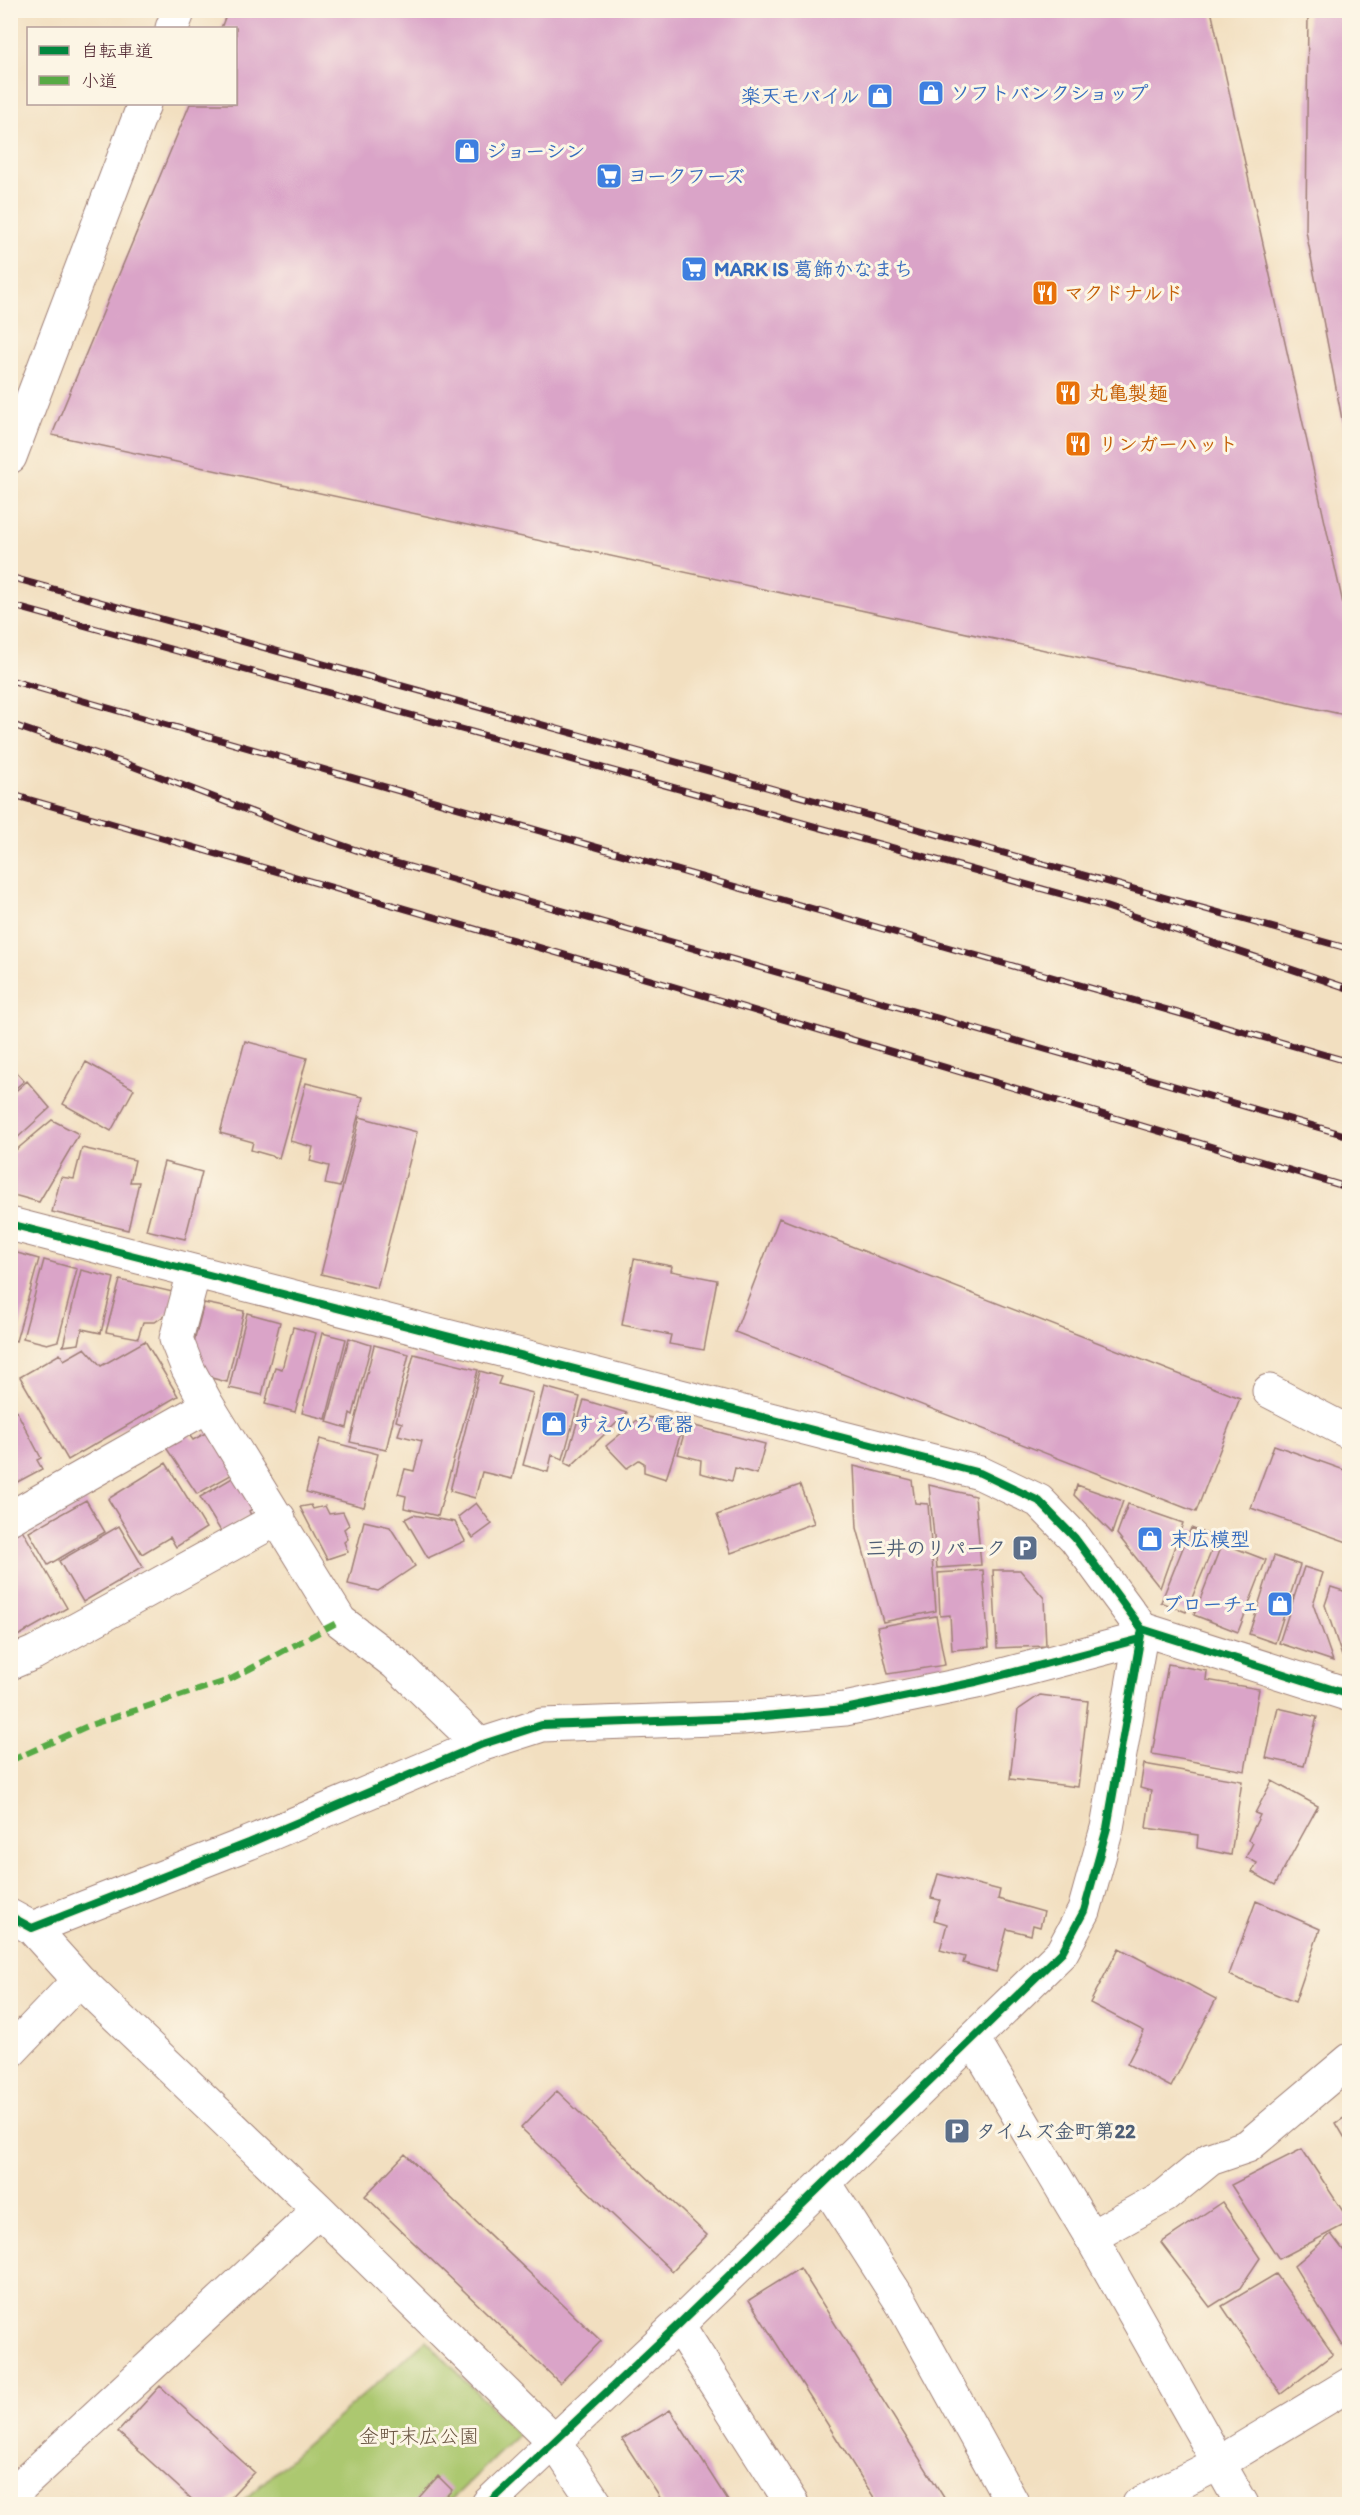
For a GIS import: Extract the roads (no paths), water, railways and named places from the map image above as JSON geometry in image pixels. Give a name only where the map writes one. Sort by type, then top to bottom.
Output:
[{"type":"street","points":[[172,27],[179,10]]},
{"type":"street","points":[[10,457],[144,105]]},
{"type":"street","points":[[10,1224],[980,1473],[1039,1501],[1075,1538],[1141,1634],[1107,1828],[1084,1911],[1062,1952],[678,2325],[488,2505]]},
{"type":"street","points":[[194,1272],[176,1339],[188,1370],[208,1406],[279,1518],[340,1621],[395,1663],[480,1745]]},
{"type":"street","points":[[1269,1391],[1350,1433]]},
{"type":"street","points":[[10,1518],[208,1406]]},
{"type":"street","points":[[10,1663],[34,1653],[279,1518]]},
{"type":"street","points":[[596,2505],[554,2441],[21,1922],[249,1843],[480,1745],[542,1725],[742,1718],[845,1709],[976,1682],[1141,1634],[1350,1695]]},
{"type":"street","points":[[10,2052],[79,1980]]},
{"type":"street","points":[[973,2039],[1091,2237],[1242,2505]]},
{"type":"street","points":[[1091,2237],[1165,2196],[1210,2159],[1248,2146],[1350,2060]]},
{"type":"street","points":[[825,2183],[903,2305],[1013,2505]]},
{"type":"street","points":[[10,2496],[319,2210]]},
{"type":"street","points":[[678,2325],[792,2505]]},
{"type":"street","points":[[1139,2505],[1219,2463],[1350,2384]]},
{"type":"railway","points":[[10,577],[1350,949]]},
{"type":"railway","points":[[10,605],[1101,905],[1350,989]]},
{"type":"railway","points":[[10,680],[1350,1062]]},
{"type":"railway","points":[[10,724],[127,764],[304,832],[382,859],[1345,1135]]},
{"type":"railway","points":[[10,794],[675,987],[1350,1188]]},
{"type":"place","name":"ソフトバンクショップ","points":[[931,93]]},
{"type":"place","name":"楽天モバイル","points":[[880,96]]},
{"type":"place","name":"ジョーシン","points":[[467,151]]},
{"type":"place","name":"ヨークフーズ","points":[[609,176]]},
{"type":"place","name":"MARK IS 葛飾かなまち","points":[[694,269]]},
{"type":"place","name":"マクドナルド","points":[[1045,293]]},
{"type":"place","name":"丸亀製麺","points":[[1068,393]]},
{"type":"place","name":"リンガーハット","points":[[1078,444]]},
{"type":"place","name":"すえひろ電器","points":[[554,1424]]},
{"type":"place","name":"末広模型","points":[[1150,1539]]},
{"type":"place","name":"三井のリパーク","points":[[1025,1548]]},
{"type":"place","name":"ブローチェ","points":[[1280,1604]]},
{"type":"place","name":"タイムズ金町第22","points":[[957,2131]]},
{"type":"park label","name":"金町末広公園","points":[[419,2436]]}]
